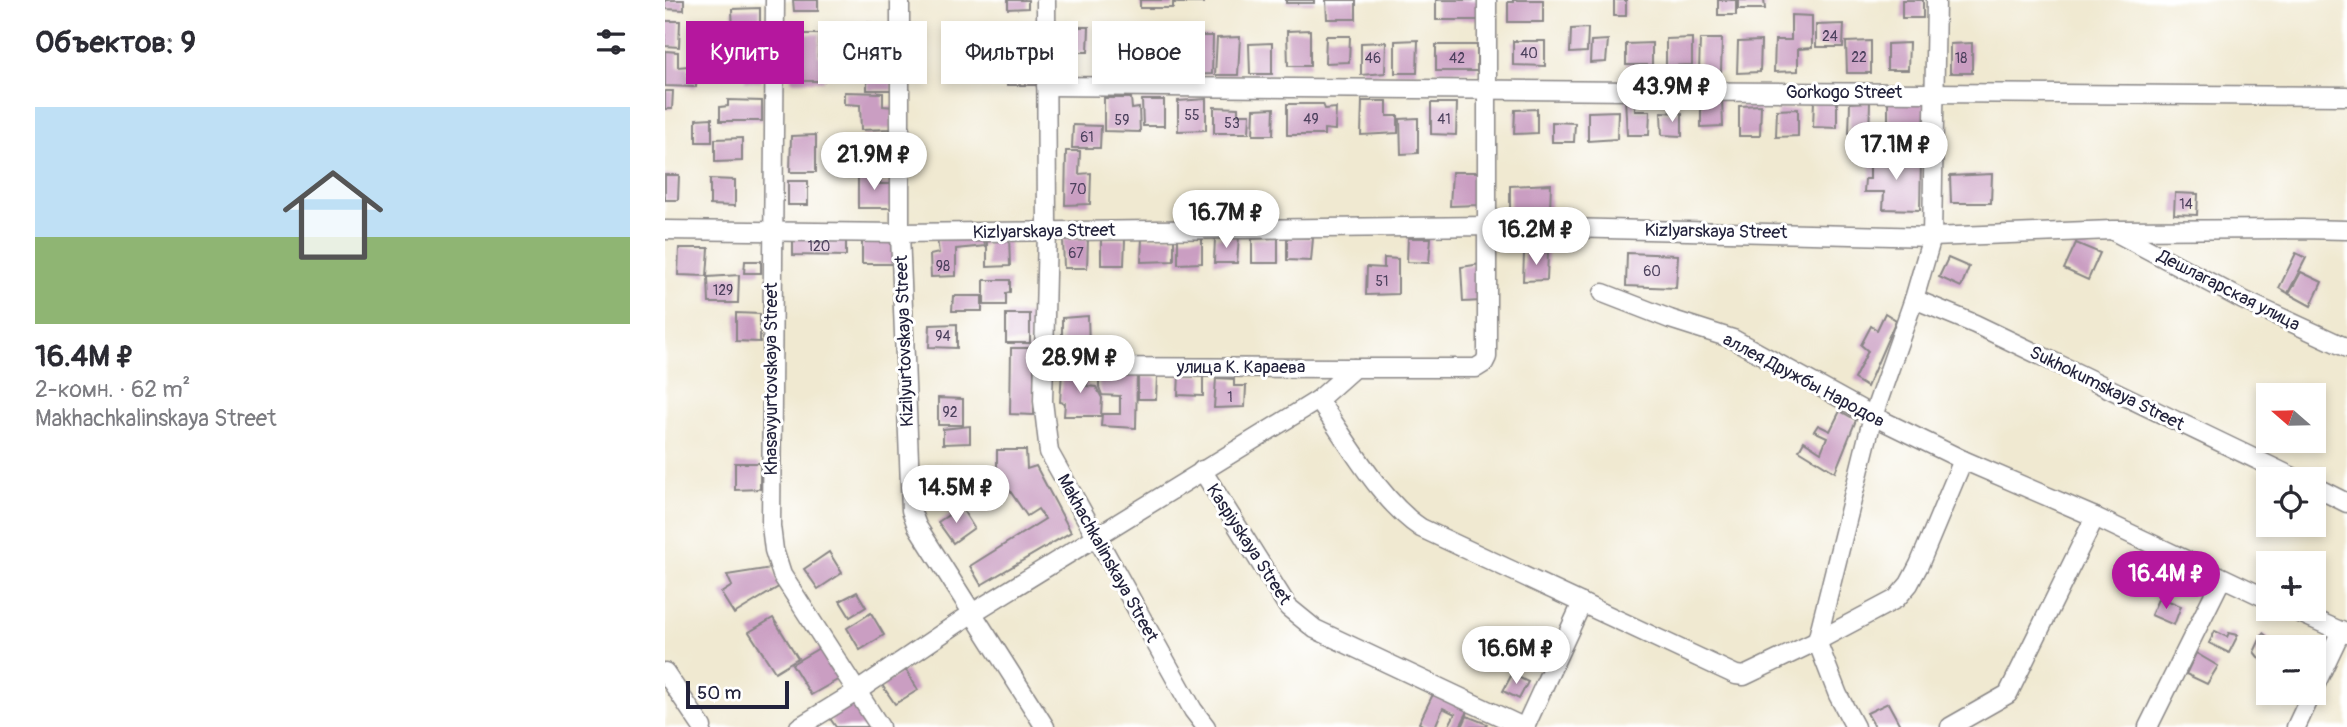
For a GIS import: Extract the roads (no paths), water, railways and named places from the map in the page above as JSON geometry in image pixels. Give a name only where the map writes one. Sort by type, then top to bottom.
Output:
[{"type":"street","name":"Khasavyurtovskaya Street","points":[[775,0],[771,526],[774,550],[782,575],[880,727]]},
{"type":"street","name":"Kizilyurtovskaya Street","points":[[900,0],[900,233],[911,510],[917,526],[1045,727]]},
{"type":"street","name":"Makhachkalinskaya Street","points":[[1046,0],[1047,231],[1043,401],[1049,452],[1193,710],[1206,727]]},
{"type":"street","points":[[1487,0],[1488,226]]},
{"type":"street","points":[[1855,727],[1837,695],[1817,641],[1873,416],[1914,299],[1932,237],[1936,0]]},
{"type":"street","name":"Gorkogo Street","points":[[1046,86],[2347,96]]},
{"type":"street","name":"Kizlyarskaya Street","points":[[665,230],[900,233],[1488,226],[1932,237],[2112,230],[2347,230]]},
{"type":"street","name":"улица К. Караева","points":[[1045,367],[1476,368],[1484,363],[1487,357],[1488,226]]},
{"type":"street","name":"Дешлагарская улица","points":[[2112,230],[2243,300],[2347,348]]},
{"type":"street","name":"аллея Дружбы Народов","points":[[1603,293],[1670,319],[1733,339],[1873,416],[1963,460],[2095,517],[2256,594]]},
{"type":"street","name":"Sukhokumskaya Street","points":[[1914,299],[1975,324],[2272,467]]},
{"type":"street","points":[[799,727],[974,612],[1318,400],[1354,368]]},
{"type":"street","points":[[1318,400],[1403,516],[1421,528],[1736,675],[1744,676],[1896,599],[1909,584],[1963,460]]},
{"type":"street","name":"Kaspiyskaya Street","points":[[1202,470],[1288,607],[1301,619],[1315,629],[1524,727]]},
{"type":"street","points":[[2326,492],[2347,503]]},
{"type":"street","points":[[1950,727],[2008,694],[2095,517]]},
{"type":"street","points":[[2148,727],[2222,578]]},
{"type":"street","points":[[1524,727],[1582,603]]},
{"type":"street","points":[[2318,621],[2344,633],[2326,667]]},
{"type":"street","points":[[665,672],[702,727]]},
{"type":"street","points":[[2296,727],[2306,705]]}]
